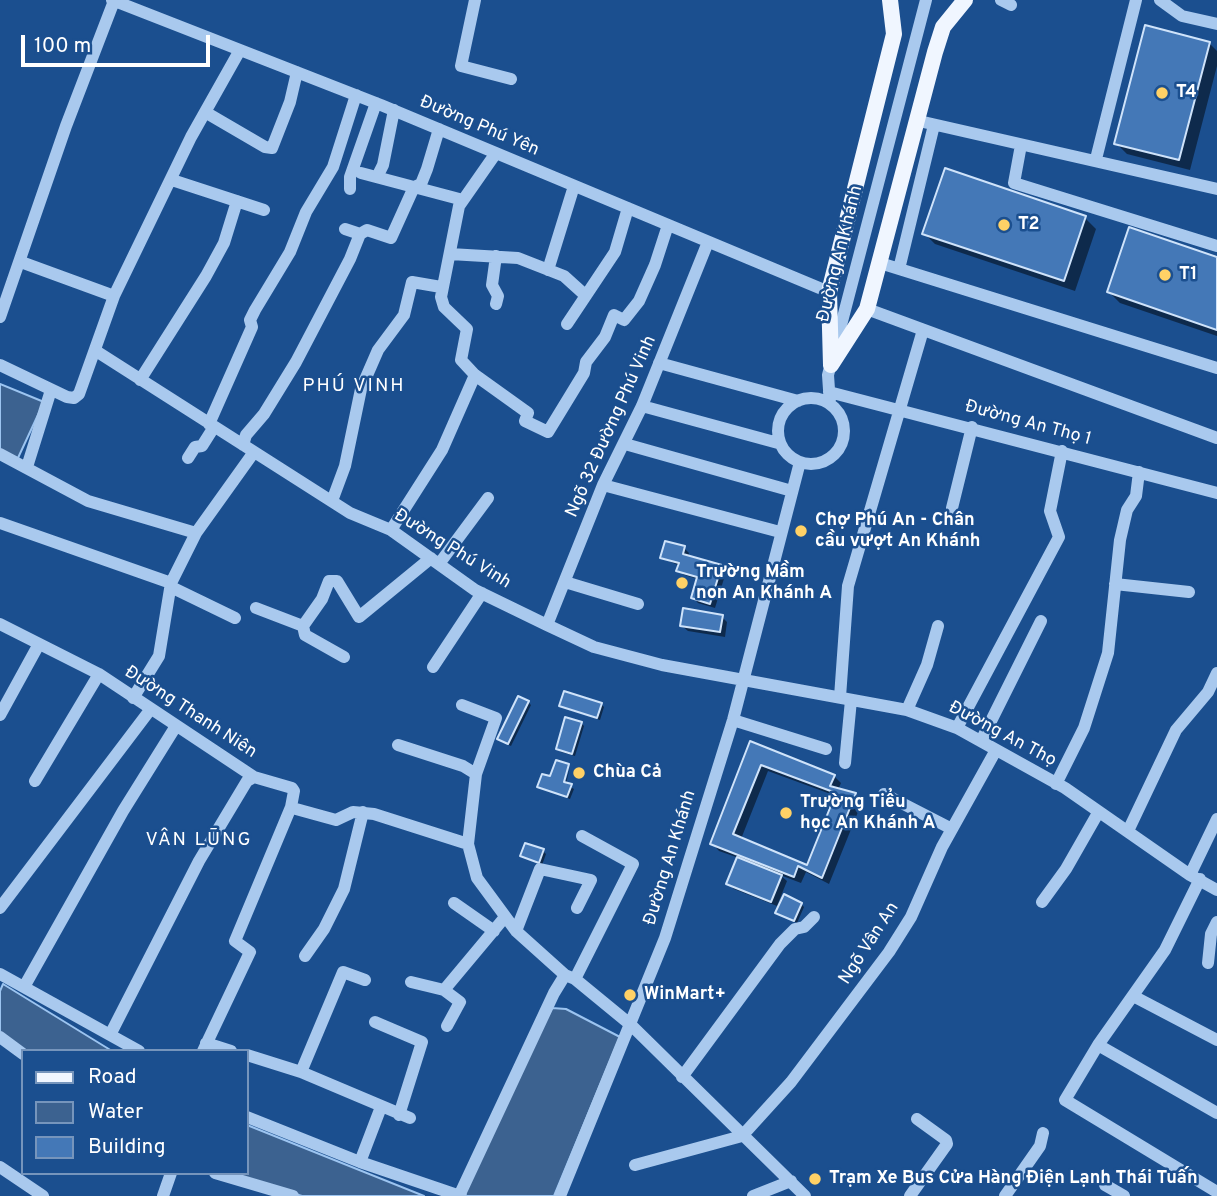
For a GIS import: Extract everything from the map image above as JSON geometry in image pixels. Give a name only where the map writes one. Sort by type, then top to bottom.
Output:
[{"type":"main road","points":[[830,370],[867,309],[926,123],[943,27],[965,0]]},
{"type":"main road","points":[[830,370],[829,292],[894,34],[894,5]]},
{"type":"street","points":[[0,317],[113,0]]},
{"type":"street","name":"Đường Phú Yên","points":[[113,0],[394,110],[829,292]]},
{"type":"street","points":[[475,0],[461,66],[512,79]]},
{"type":"street","name":"Đường An Khánh","points":[[829,398],[830,370],[926,0]]},
{"type":"street","points":[[943,27],[951,0]]},
{"type":"street","points":[[1096,159],[1136,0]]},
{"type":"street","points":[[1160,0],[1182,16],[1217,24]]},
{"type":"street","points":[[0,365],[51,390],[74,398],[79,394],[114,296],[205,112],[240,50]]},
{"type":"street","points":[[205,112],[265,147],[272,148],[297,72]]},
{"type":"street","points":[[188,458],[195,447],[202,446],[252,327],[250,320],[290,252],[306,212],[333,167],[356,95]]},
{"type":"street","points":[[350,189],[350,177],[376,103]]},
{"type":"street","points":[[377,177],[383,165],[394,110]]},
{"type":"street","points":[[899,269],[926,123],[1217,188]]},
{"type":"street","points":[[133,698],[159,656],[171,585],[196,533],[248,448],[246,435],[264,414],[302,351],[360,234],[367,230],[390,238],[414,187],[421,184],[439,129]]},
{"type":"street","points":[[1021,145],[1014,183],[1217,246]]},
{"type":"street","points":[[496,153],[459,206],[441,287],[444,307],[467,329],[460,356],[475,375],[528,413],[525,421],[548,432],[584,373],[586,362],[605,337],[614,315],[624,320],[639,301],[655,265],[668,225]]},
{"type":"street","points":[[361,173],[463,200]]},
{"type":"street","points":[[172,180],[264,210]]},
{"type":"street","points":[[548,270],[575,186]]},
{"type":"street","points":[[140,380],[224,243],[237,201]]},
{"type":"street","points":[[567,324],[615,252],[628,208]]},
{"type":"street","points":[[345,229],[360,234]]},
{"type":"street","name":"Ngõ 32 Đường Phú Vinh","points":[[547,625],[603,485],[642,407],[708,242]]},
{"type":"street","points":[[450,254],[518,258],[564,276],[585,295]]},
{"type":"street","points":[[496,256],[492,285],[498,296],[496,304]]},
{"type":"street","points":[[21,262],[114,296]]},
{"type":"street","points":[[880,263],[1217,368]]},
{"type":"street","points":[[332,501],[345,466],[361,389],[379,350],[404,315],[412,282],[441,287]]},
{"type":"street","points":[[867,309],[1217,438]]},
{"type":"street","points":[[845,763],[848,586],[923,330]]},
{"type":"street","name":"Đường Phú Vinh","points":[[96,352],[332,501],[391,530],[482,593],[594,647],[662,665],[741,681]]},
{"type":"street","points":[[642,407],[778,443],[800,462],[810,464],[828,459],[840,446],[844,427],[829,398],[804,400],[659,363]]},
{"type":"street","name":"Đường An Khánh","points":[[804,400],[830,370]]},
{"type":"street","points":[[391,530],[442,450],[475,375]]},
{"type":"street","points":[[27,467],[51,390]]},
{"type":"street","name":"Đường An Thọ 1","points":[[829,398],[898,409],[972,427],[1217,493]]},
{"type":"street","points":[[778,443],[781,417],[804,400]]},
{"type":"street","points":[[952,508],[972,427]]},
{"type":"street","points":[[625,444],[792,491]]},
{"type":"street","points":[[957,728],[1059,537],[1050,511],[1062,451]]},
{"type":"street","points":[[0,454],[88,501],[196,533]]},
{"type":"street","name":"Đường An Khánh","points":[[560,1196],[665,938],[733,720],[800,462]]},
{"type":"street","points":[[1056,784],[1084,728],[1108,653],[1120,540],[1127,510],[1136,496],[1139,472]]},
{"type":"street","points":[[603,485],[780,532]]},
{"type":"street","points":[[344,657],[305,635],[303,626],[322,599],[329,581],[337,582],[359,617],[435,561],[488,498]]},
{"type":"street","points":[[0,523],[171,585],[235,618]]},
{"type":"street","points":[[565,582],[638,604]]},
{"type":"street","points":[[1115,584],[1189,592]]},
{"type":"street","points":[[433,667],[482,593]]},
{"type":"street","points":[[256,608],[303,626]]},
{"type":"street","points":[[981,741],[1041,621]]},
{"type":"street","name":"Đường Thanh Niên","points":[[0,624],[99,674],[254,776],[292,788],[294,790],[291,807]]},
{"type":"street","points":[[907,710],[927,665],[938,626]]},
{"type":"street","points":[[0,715],[39,644]]},
{"type":"street","points":[[1128,831],[1176,730],[1208,692],[1217,673]]},
{"type":"street","points":[[36,780],[99,674]]},
{"type":"street","name":"Đường An Thọ","points":[[741,681],[907,710],[957,728],[1056,784],[1217,890]]},
{"type":"street","points":[[462,705],[496,718],[476,774],[468,844],[477,878],[516,931],[631,1025],[806,1196]]},
{"type":"street","points":[[0,908],[150,710]]},
{"type":"street","points":[[733,720],[826,749]]},
{"type":"street","points":[[24,987],[109,835],[176,726]]},
{"type":"street","points":[[398,745],[463,766],[476,774]]},
{"type":"street","name":"Ngõ Vân An","points":[[742,1136],[791,1082],[890,953],[911,917],[952,829],[996,750]]},
{"type":"street","points":[[110,1035],[199,861],[247,781],[254,776]]},
{"type":"street","points":[[884,794],[952,829]]},
{"type":"street","points":[[205,1047],[250,952],[235,941],[291,807],[332,820],[363,812],[468,844]]},
{"type":"street","points":[[305,956],[324,929],[344,889],[363,812]]},
{"type":"street","points":[[1042,902],[1066,869],[1098,813]]},
{"type":"street","points":[[1214,1193],[1065,1100],[1098,1045],[1135,997],[1165,950],[1217,819]]},
{"type":"street","points":[[248,1118],[360,1162],[459,1196],[549,1004],[570,977],[633,864],[582,836]]},
{"type":"street","points":[[516,931],[540,869],[592,880],[577,908]]},
{"type":"street","points":[[454,903],[494,931]]},
{"type":"street","points":[[444,990],[505,917]]},
{"type":"street","points":[[682,1077],[780,944],[795,929],[804,927],[814,917]]},
{"type":"street","points":[[1208,963],[1210,934],[1217,922]]},
{"type":"street","points":[[301,1072],[343,972],[365,980]]},
{"type":"street","points":[[0,974],[135,1049]]},
{"type":"street","points":[[411,982],[444,990],[460,1002],[447,1026]]},
{"type":"street","points":[[1135,997],[1217,1040]]},
{"type":"street","points":[[248,1055],[301,1072],[405,1116],[422,1042],[375,1022]]},
{"type":"street","points":[[0,1037],[21,1053]]},
{"type":"street","points":[[1098,1045],[1217,1113]]},
{"type":"street","points":[[360,1162],[381,1107]]},
{"type":"street","points":[[910,1196],[947,1144],[946,1140],[917,1119]]},
{"type":"street","points":[[1004,1196],[1040,1146],[1043,1133]]},
{"type":"street","points":[[635,1165],[742,1136]]},
{"type":"street","points":[[0,1167],[43,1196]]},
{"type":"street","points":[[163,1196],[170,1175]]},
{"type":"street","points":[[222,1175],[293,1196]]},
{"type":"street","points":[[753,1196],[791,1181]]},
{"type":"street","points":[[1105,1185],[1124,1196]]},
{"type":"water","points":[[0,384],[44,402],[17,460],[0,451]]},
{"type":"water","points":[[3,984],[109,1049],[21,1050],[0,1038],[0,991]]},
{"type":"water","points":[[552,1008],[566,1009],[620,1037],[554,1196],[466,1196],[464,1187]]},
{"type":"water","points":[[248,1125],[424,1196],[302,1196],[234,1175],[248,1175]]},
{"type":"building","name":"T4","points":[[1145,25],[1210,42],[1179,160],[1114,144]]},
{"type":"building","name":"T2","points":[[945,168],[1086,216],[1064,281],[922,234]]},
{"type":"building","name":"T1","points":[[1129,227],[1217,257],[1217,330],[1107,292]]},
{"type":"building","points":[[665,541],[685,546],[683,554],[722,565],[710,604],[691,598],[697,577],[676,571],[679,563],[660,558]]},
{"type":"building","points":[[683,608],[723,615],[720,632],[680,626]]},
{"type":"building","points":[[564,691],[602,703],[597,718],[559,706]]},
{"type":"building","points":[[518,696],[529,701],[508,744],[497,739]]},
{"type":"building","points":[[565,717],[582,722],[572,754],[556,749]]},
{"type":"building","points":[[750,741],[835,775],[830,786],[856,793],[822,878],[798,866],[794,877],[710,844]],"holes":[[[761,765],[836,793],[807,865],[733,834]]]},
{"type":"building","points":[[556,760],[569,764],[564,782],[572,784],[567,797],[537,787],[542,774],[550,776]]},
{"type":"building","points":[[525,843],[544,849],[539,863],[520,856]]},
{"type":"building","points":[[737,857],[782,875],[771,902],[726,884]]},
{"type":"building","points":[[784,894],[802,903],[794,921],[775,913]]},
{"type":"place","name":"T4","points":[[1162,93]]},
{"type":"place","name":"T2","points":[[1004,225]]},
{"type":"place","name":"T1","points":[[1165,275]]},
{"type":"place","name":"Chợ Phú An - Chân cầu vượt An Khánh","points":[[801,531]]},
{"type":"place","name":"Trường Mầm non An Khánh A","points":[[682,583]]},
{"type":"place","name":"Chùa Cả","points":[[579,773]]},
{"type":"place","name":"Trường Tiểu học An Khánh A","points":[[786,813]]},
{"type":"place","name":"WinMart+","points":[[630,995]]},
{"type":"place","name":"Trạm Xe Bus Cửa Hàng Điện Lạnh Thái Tuấn","points":[[815,1179]]},
{"type":"district","name":"PHÚ VINH","points":[[354,387]]},
{"type":"district","name":"VÂN LŨNG","points":[[199,841]]}]
